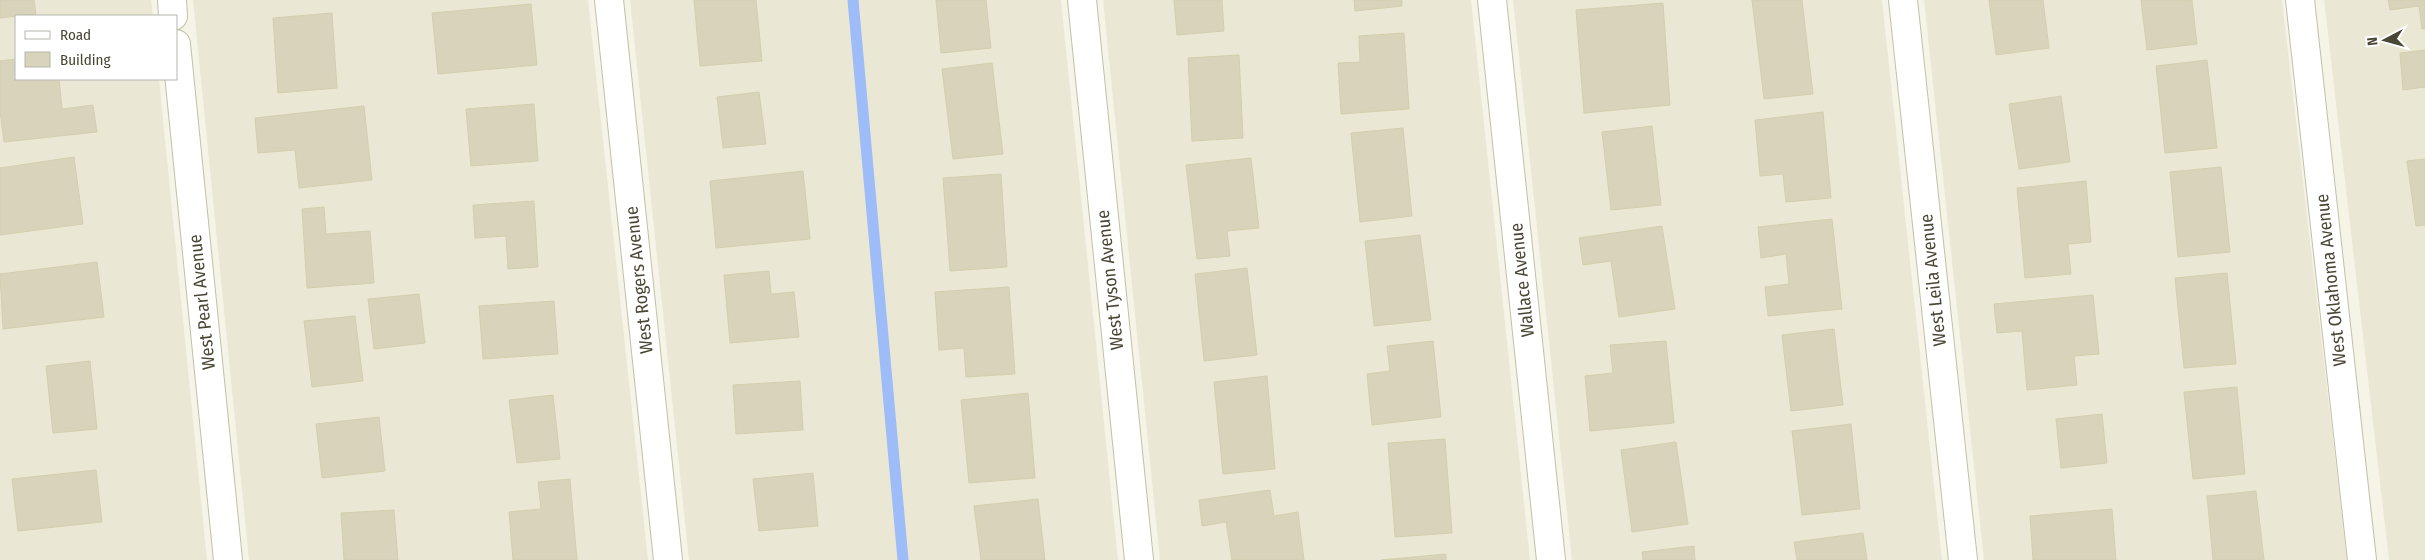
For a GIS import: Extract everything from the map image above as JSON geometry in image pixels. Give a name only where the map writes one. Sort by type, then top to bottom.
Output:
[{"type":"street","points":[[172,0],[174,15]]},
{"type":"street","name":"West Rogers Avenue","points":[[609,0],[668,560]]},
{"type":"street","name":"West Tyson Avenue","points":[[1082,0],[1139,560]]},
{"type":"street","name":"Wallace Avenue","points":[[1492,0],[1551,560]]},
{"type":"street","name":"West Leila Avenue","points":[[1903,0],[1963,560]]},
{"type":"street","name":"West Oklahoma Avenue","points":[[2300,0],[2362,560]]},
{"type":"street","name":"West Pearl Avenue","points":[[178,64],[228,560]]},
{"type":"shaded area","points":[[0,0],[151,0],[153,15],[15,15],[15,80],[159,80],[207,560],[0,560]]},
{"type":"shaded area","points":[[193,0],[588,0],[648,560],[249,560]]},
{"type":"shaded area","points":[[630,0],[1061,0],[1118,560],[689,560]]},
{"type":"shaded area","points":[[1103,0],[1471,0],[1530,560],[1160,560]]},
{"type":"shaded area","points":[[1513,0],[1882,0],[1942,560],[1572,560]]},
{"type":"shaded area","points":[[1924,0],[2282,0],[2347,560],[1984,560]]},
{"type":"shaded area","points":[[2324,0],[2425,0],[2425,560],[2389,560]]},
{"type":"building","points":[[0,0],[34,0],[36,14],[0,18]]},
{"type":"building","points":[[694,0],[756,0],[762,61],[700,66]]},
{"type":"building","points":[[936,0],[986,0],[991,48],[941,53]]},
{"type":"building","points":[[1174,0],[1222,0],[1224,31],[1177,35]]},
{"type":"building","points":[[1354,0],[1402,0],[1402,6],[1355,11]]},
{"type":"building","points":[[1752,0],[1802,0],[1813,94],[1764,99]]},
{"type":"building","points":[[1989,0],[2043,0],[2049,48],[1996,55]]},
{"type":"building","points":[[2141,0],[2192,0],[2197,44],[2147,50]]},
{"type":"building","points":[[2388,0],[2425,0],[2425,29],[2422,29],[2419,6],[2390,10]]},
{"type":"building","points":[[1663,3],[1670,105],[1584,113],[1576,10]]},
{"type":"building","points":[[531,4],[537,65],[438,74],[432,13]]},
{"type":"building","points":[[332,13],[337,88],[278,93],[273,18]]},
{"type":"building","points":[[1404,33],[1409,109],[1341,114],[1338,63],[1360,62],[1359,36]]},
{"type":"building","points":[[2425,50],[2425,87],[2403,90],[2400,53]]},
{"type":"building","points":[[1239,55],[1243,138],[1192,141],[1188,58]]},
{"type":"building","points":[[15,59],[15,80],[59,80],[62,109],[93,105],[97,132],[4,142],[0,111],[0,61]]},
{"type":"building","points":[[2207,60],[2217,148],[2165,153],[2156,66]]},
{"type":"building","points":[[992,63],[1003,154],[953,159],[942,69]]},
{"type":"building","points":[[759,92],[766,144],[723,148],[717,97]]},
{"type":"building","points":[[2061,96],[2070,162],[2019,169],[2009,104]]},
{"type":"building","points":[[534,104],[538,161],[471,166],[466,109]]},
{"type":"building","points":[[364,106],[372,180],[299,188],[295,150],[258,153],[255,118]]},
{"type":"building","points":[[1823,112],[1831,198],[1786,202],[1783,174],[1760,176],[1755,120]]},
{"type":"building","points":[[1652,126],[1661,205],[1611,210],[1602,132]]},
{"type":"building","points":[[1403,128],[1412,216],[1360,222],[1351,133]]},
{"type":"building","points":[[74,157],[83,224],[0,235],[0,168]]},
{"type":"building","points":[[1251,158],[1259,228],[1227,231],[1230,256],[1197,259],[1186,165]]},
{"type":"building","points":[[2425,159],[2425,225],[2416,226],[2407,161]]},
{"type":"building","points":[[2221,167],[2230,252],[2178,257],[2170,172]]},
{"type":"building","points":[[803,171],[810,239],[716,248],[710,181]]},
{"type":"building","points":[[1001,174],[1007,267],[950,271],[943,178]]},
{"type":"building","points":[[2086,181],[2091,242],[2068,244],[2071,274],[2025,278],[2017,188]]},
{"type":"building","points":[[534,201],[538,267],[508,269],[506,236],[475,238],[473,205]]},
{"type":"building","points":[[324,207],[326,234],[370,231],[374,283],[307,288],[302,209]]},
{"type":"building","points":[[1832,219],[1842,309],[1768,316],[1765,287],[1789,284],[1786,254],[1761,258],[1758,227]]},
{"type":"building","points":[[1662,226],[1675,309],[1619,317],[1611,261],[1583,265],[1579,238]]},
{"type":"building","points":[[1420,235],[1431,320],[1374,326],[1365,241]]},
{"type":"building","points":[[97,262],[104,317],[3,329],[0,274]]},
{"type":"building","points":[[1247,268],[1257,355],[1204,361],[1195,274]]},
{"type":"building","points":[[769,271],[771,294],[794,292],[799,337],[730,343],[724,275]]},
{"type":"building","points":[[2227,273],[2236,364],[2184,368],[2175,278]]},
{"type":"building","points":[[1009,287],[1015,374],[966,377],[964,348],[939,350],[935,292]]},
{"type":"building","points":[[419,294],[425,343],[374,349],[368,299]]},
{"type":"building","points":[[2093,295],[2099,354],[2074,356],[2077,385],[2027,390],[2022,331],[1997,333],[1994,304]]},
{"type":"building","points":[[554,301],[558,354],[483,359],[479,306]]},
{"type":"building","points":[[355,316],[363,381],[312,387],[304,321]]},
{"type":"building","points":[[1834,329],[1843,405],[1791,411],[1782,335]]},
{"type":"building","points":[[1433,341],[1441,417],[1372,425],[1367,374],[1390,371],[1387,346]]},
{"type":"building","points":[[1666,341],[1674,423],[1590,431],[1585,376],[1613,373],[1610,345]]},
{"type":"building","points":[[90,361],[97,429],[53,433],[46,366]]},
{"type":"building","points":[[1267,376],[1275,469],[1223,474],[1214,382]]},
{"type":"building","points":[[800,381],[803,430],[736,434],[733,385]]},
{"type":"building","points":[[2237,387],[2245,474],[2193,479],[2184,392]]},
{"type":"building","points":[[1028,393],[1035,478],[969,483],[961,400]]},
{"type":"building","points":[[553,395],[560,459],[517,463],[509,400]]},
{"type":"building","points":[[2102,414],[2107,463],[2061,468],[2056,419]]},
{"type":"building","points":[[379,417],[385,471],[322,478],[316,424]]},
{"type":"building","points":[[1851,424],[1860,509],[1802,515],[1792,431]]},
{"type":"building","points":[[1445,439],[1452,533],[1395,537],[1388,443]]},
{"type":"building","points":[[1676,442],[1688,524],[1632,532],[1621,450]]},
{"type":"building","points":[[96,470],[102,522],[18,531],[12,479]]},
{"type":"building","points":[[813,473],[818,526],[759,531],[753,479]]},
{"type":"building","points":[[570,479],[577,560],[513,560],[509,512],[541,509],[538,482]]},
{"type":"building","points":[[1270,490],[1274,516],[1298,512],[1304,560],[1232,560],[1226,522],[1202,526],[1199,500]]},
{"type":"building","points":[[2256,491],[2264,560],[2213,560],[2207,496]]},
{"type":"building","points":[[1038,499],[1045,560],[981,560],[974,506]]},
{"type":"building","points":[[2112,509],[2116,560],[2033,560],[2030,516]]},
{"type":"building","points":[[394,510],[398,560],[344,560],[341,513]]},
{"type":"building","points":[[1863,533],[1867,560],[1797,560],[1794,542]]},
{"type":"building","points":[[1694,546],[1695,560],[1643,560],[1642,552]]},
{"type":"building","points":[[1446,554],[1446,560],[1381,560]]},
{"type":"waterway","points":[[853,0],[903,560]]}]
